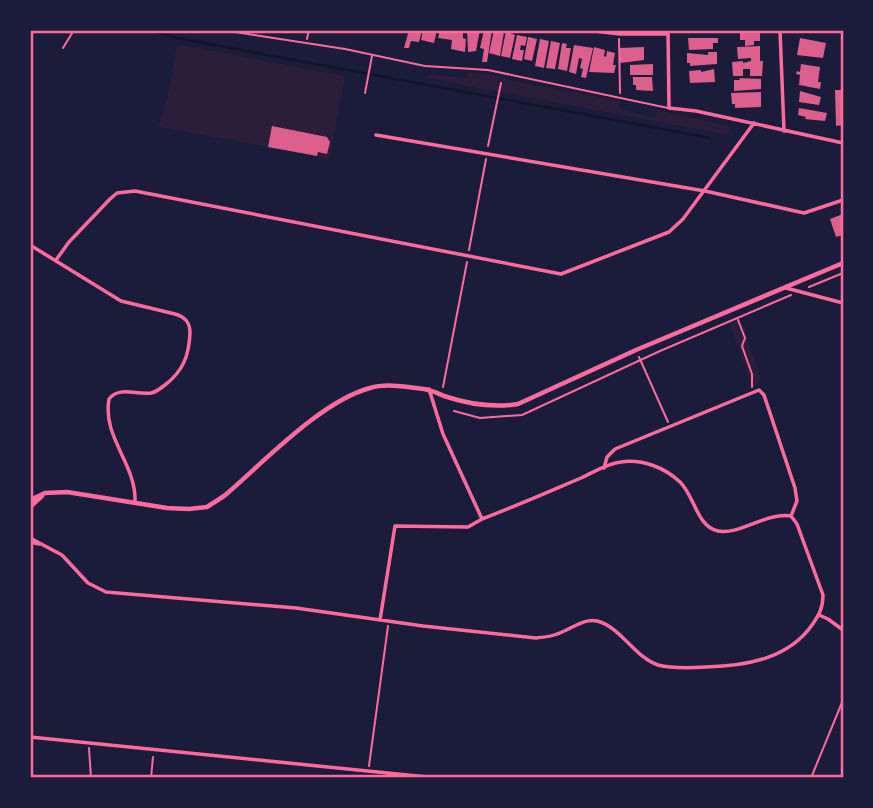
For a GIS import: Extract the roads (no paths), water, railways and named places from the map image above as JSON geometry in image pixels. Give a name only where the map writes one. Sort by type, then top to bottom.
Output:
[{"type":"street","points":[[586,30],[620,34],[668,32],[669,108],[843,142]]},
{"type":"street","points":[[780,30],[784,131]]},
{"type":"street","points":[[56,260],[69,242],[117,193],[135,191],[561,274],[669,232],[705,191],[754,123]]},
{"type":"street","points":[[376,135],[705,191],[804,214],[843,200]]},
{"type":"street","points":[[30,245],[121,300],[175,314],[189,323],[187,356],[179,372],[155,392],[118,393],[110,400],[109,426],[133,477],[135,503]]},
{"type":"street","points":[[30,500],[45,493],[68,492],[167,508],[208,507],[321,412],[351,395],[373,387],[429,390],[482,405],[505,407],[518,404],[636,350],[843,263]]},
{"type":"street","points":[[786,288],[843,303]]},
{"type":"street","points":[[429,390],[443,434],[482,519]]},
{"type":"street","points":[[604,468],[607,457],[615,449],[757,390],[761,391],[795,488],[797,500],[790,516]]},
{"type":"street","points":[[30,540],[44,544],[62,555],[88,583],[106,592],[296,608],[380,620],[536,638],[554,636],[584,621],[597,621],[610,627],[657,664],[682,668],[724,667],[772,656],[802,639],[823,605],[820,584],[796,524],[790,516],[779,514],[729,530],[716,530],[704,523],[687,489],[674,477],[661,469],[631,461],[617,462],[468,527],[395,526],[380,620]]},
{"type":"street","points":[[30,507],[45,493]]},
{"type":"street","points":[[819,615],[843,630]]},
{"type":"street","points":[[30,737],[437,778]]},
{"type":"lane","points":[[63,48],[75,30]]},
{"type":"lane","points":[[222,30],[425,66],[492,71],[669,108]]},
{"type":"lane","points":[[818,30],[843,32]]},
{"type":"lane","points":[[365,93],[373,55]]},
{"type":"waterway","points":[[149,30],[177,38],[710,138]]}]
